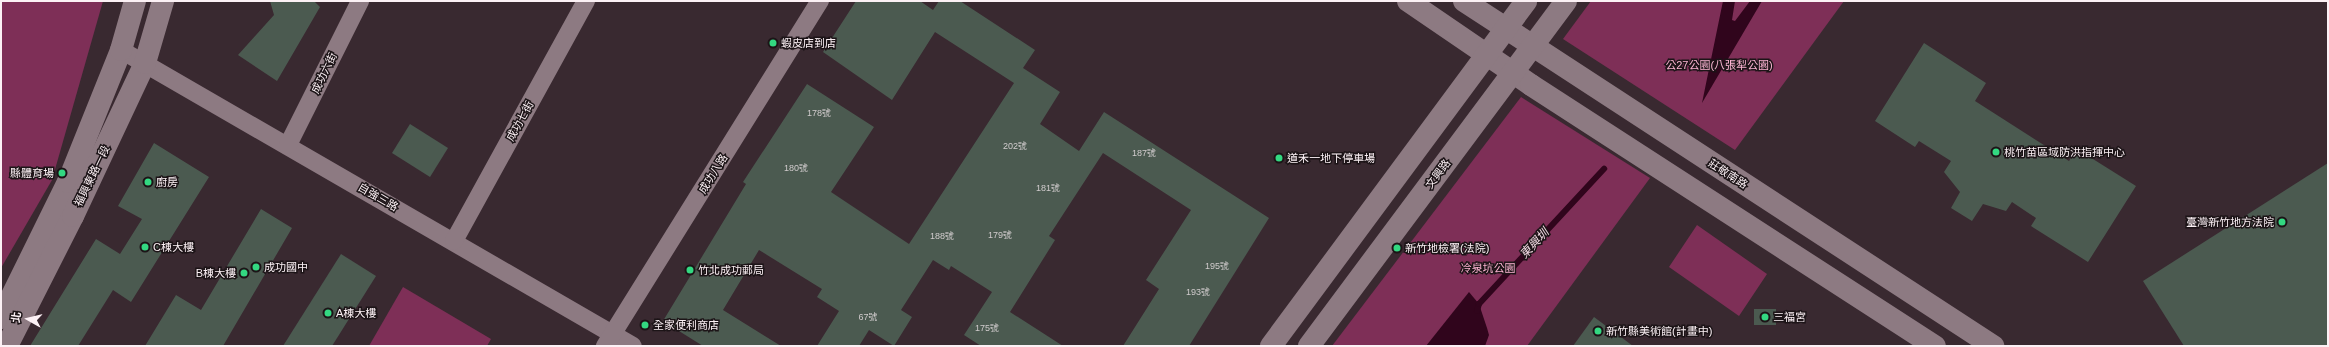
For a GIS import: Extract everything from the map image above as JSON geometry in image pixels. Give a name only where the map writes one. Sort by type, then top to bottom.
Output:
[{"type":"street","name":"福興東路一段","points":[[1,318],[68,182],[121,50],[135,1]]},
{"type":"street","name":"福興東路一段","points":[[7,346],[76,210],[146,64],[163,1]]},
{"type":"street","name":"成功六街","points":[[288,146],[360,1]]},
{"type":"street","name":"成功七街","points":[[454,241],[586,1]]},
{"type":"street","name":"成功八路","points":[[610,339],[820,1]]},
{"type":"street","points":[[1408,1],[1488,54],[1514,74],[1935,346]]},
{"type":"street","name":"莊敬南路","points":[[1464,1],[1533,48],[1994,346]]},
{"type":"street","points":[[1271,346],[1526,1]]},
{"type":"street","name":"文興路","points":[[1309,346],[1514,74],[1566,1]]},
{"type":"street","name":"自強三路","points":[[121,50],[454,241],[610,339],[633,346]]},
{"type":"green space","points":[[1,1],[103,1],[52,180],[1,268]]},
{"type":"green space","name":"公27公園(八張犁公園)","points":[[1591,1],[1844,1],[1735,150],[1563,39]]},
{"type":"green space","name":"冷泉坑公園","points":[[1521,97],[1650,178],[1527,346],[1332,346]]},
{"type":"green space","points":[[1697,225],[1767,274],[1739,316],[1669,267]]},
{"type":"green space","points":[[403,287],[491,339],[487,346],[369,346]]},
{"type":"shaded area","points":[[1723,1],[1735,1],[1732,20],[1735,21],[1750,1],[1762,1],[1702,103]]},
{"type":"shaded area","points":[[1469,292],[1479,304],[1487,328],[1489,335],[1485,346],[1426,346]]},
{"type":"building","points":[[270,1],[314,1],[320,7],[277,81],[238,55],[274,15]]},
{"type":"building","points":[[856,1],[920,1],[933,10],[939,1],[960,1],[1035,50],[1023,68],[1060,92],[1040,124],[1079,151],[1104,112],[1269,218],[1189,346],[1123,346],[1159,289],[1146,280],[1191,210],[1103,153],[1049,236],[1055,240],[1010,312],[1063,346],[981,346],[964,335],[992,292],[951,266],[949,270],[933,260],[901,310],[912,317],[894,346],[869,330],[859,346],[817,346],[839,311],[817,297],[822,289],[759,250],[723,310],[781,346],[703,346],[663,321],[746,184],[743,182],[807,84],[874,127],[831,192],[909,244],[1014,83],[935,32],[892,100],[823,52]]},
{"type":"building","name":"桃竹苗區域防洪指揮中心","points":[[1924,43],[1986,83],[1975,101],[2069,161],[2077,149],[2136,186],[2088,262],[2031,226],[2036,218],[2012,202],[2006,211],[1983,204],[1972,221],[1951,208],[1960,192],[1944,172],[1951,161],[1919,141],[1915,147],[1875,121]]},
{"type":"building","points":[[410,124],[448,148],[430,177],[392,153]]},
{"type":"building","name":"C棟大樓","points":[[154,143],[209,177],[131,302],[113,290],[78,346],[30,346],[96,239],[120,254],[142,219],[118,206]]},
{"type":"building","name":"臺灣新竹地方法院","points":[[2328,163],[2328,346],[2184,346],[2143,281]]},
{"type":"building","name":"B棟大樓","points":[[261,209],[292,228],[223,346],[145,346],[176,295],[201,310]]},
{"type":"building","name":"A棟大樓","points":[[341,254],[376,276],[332,346],[283,346]]},
{"type":"building","name":"三福宮","points":[[1754,309],[1776,309],[1776,325],[1754,325]]},
{"type":"building","name":"新竹縣美術館(計畫中)","points":[[1594,317],[1633,346],[1573,346]]},
{"type":"waterway","name":"東興圳","points":[[1477,311],[1479,304],[1604,169]]},
{"type":"place","name":"蝦皮店到店","points":[[773,43]]},
{"type":"place","name":"桃竹苗區域防洪指揮中心","points":[[1996,152]]},
{"type":"place","name":"道禾一地下停車場","points":[[1279,158]]},
{"type":"place","name":"縣體育場","points":[[62,173]]},
{"type":"place","name":"廚房","points":[[148,182]]},
{"type":"place","name":"臺灣新竹地方法院","points":[[2282,222]]},
{"type":"place","name":"C棟大樓","points":[[145,247]]},
{"type":"place","name":"新竹地檢署(法院)","points":[[1397,248]]},
{"type":"place","name":"成功國中","points":[[256,267]]},
{"type":"place","name":"竹北成功郵局","points":[[690,270]]},
{"type":"place","name":"B棟大樓","points":[[244,273]]},
{"type":"place","name":"A棟大樓","points":[[328,313]]},
{"type":"place","name":"三福宮","points":[[1765,317]]},
{"type":"place","name":"全家便利商店","points":[[645,325]]},
{"type":"place","name":"新竹縣美術館(計畫中)","points":[[1598,331]]}]
